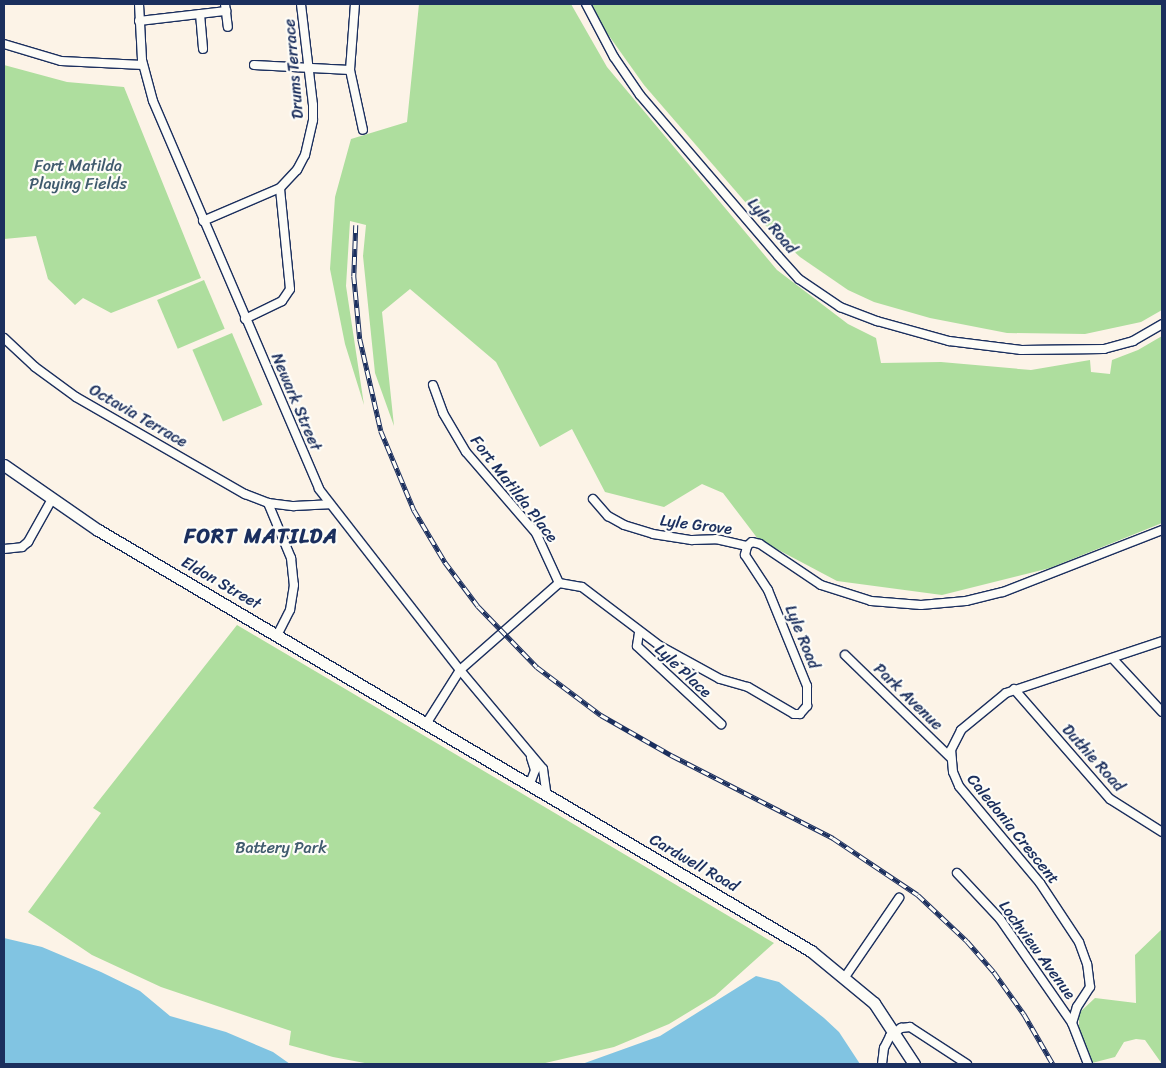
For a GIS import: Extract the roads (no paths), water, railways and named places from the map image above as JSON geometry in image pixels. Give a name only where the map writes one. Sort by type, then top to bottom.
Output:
[{"type":"main road","name":"Eldon Street","points":[[4,465],[98,530],[426,724]]},
{"type":"main road","name":"Cardwell Road","points":[[426,724],[793,940],[845,977],[874,1003],[895,1031],[914,1064]]},
{"type":"street","name":"Newark Street","points":[[138,4],[143,65],[159,118],[315,480],[329,504],[531,758],[543,769],[547,796]]},
{"type":"street","name":"Drums Terrace","points":[[203,221],[280,188],[297,170],[310,138],[313,120],[310,67],[301,4]]},
{"type":"street","points":[[355,4],[350,70],[363,130]]},
{"type":"street","name":"Lyle Road","points":[[586,4],[614,57],[640,95],[778,256],[800,279],[840,307],[886,324],[949,341],[1021,350],[1104,349],[1133,341],[1162,324]]},
{"type":"street","points":[[139,21],[200,14],[225,7],[228,27]]},
{"type":"street","points":[[200,14],[204,49]]},
{"type":"street","points":[[4,44],[61,61],[143,65]]},
{"type":"street","points":[[254,66],[350,70]]},
{"type":"street","points":[[245,319],[282,301],[290,289],[280,188]]},
{"type":"street","name":"Octavia Terrace","points":[[4,338],[35,367],[76,397],[236,490],[268,503],[294,506],[329,504]]},
{"type":"street","name":"Fort Matilda Place","points":[[433,385],[443,413],[466,452],[536,533],[559,583]]},
{"type":"street","points":[[4,549],[22,547],[28,542],[52,499]]},
{"type":"street","name":"Lyle Grove","points":[[593,499],[608,516],[624,525],[653,534],[692,540],[716,539],[747,546]]},
{"type":"street","points":[[268,503],[291,558],[294,585],[290,610],[277,635]]},
{"type":"street","points":[[747,546],[752,542],[760,544],[808,579],[835,590],[886,604],[921,605],[966,601],[1003,592],[1162,530]]},
{"type":"street","name":"Lyle Road","points":[[559,583],[582,588],[639,633],[701,670],[748,687],[788,712],[804,711],[809,700],[807,686],[772,599],[745,555],[747,546]]},
{"type":"street","points":[[426,724],[460,670],[559,583]]},
{"type":"street","name":"Lyle Place","points":[[639,633],[636,646],[721,724]]},
{"type":"street","points":[[951,758],[952,742],[961,730],[1014,688],[1113,659],[1162,642]]},
{"type":"street","name":"Park Avenue","points":[[845,655],[951,758]]},
{"type":"street","points":[[1113,659],[1162,712]]},
{"type":"street","name":"Duthie Road","points":[[1014,688],[1110,799],[1162,832]]},
{"type":"street","points":[[529,786],[535,770],[531,758]]},
{"type":"street","name":"Caledonia Crescent","points":[[951,758],[959,786],[1040,883],[1079,942],[1087,964],[1090,987],[1077,1007],[1072,1023]]},
{"type":"street","name":"Lochview Avenue","points":[[958,872],[1000,919],[1072,1023]]},
{"type":"street","points":[[845,977],[899,898]]},
{"type":"street","points":[[1072,1023],[1088,1064]]},
{"type":"street","points":[[882,1061],[886,1042],[895,1031],[904,1027],[916,1029],[967,1064]]},
{"type":"water","points":[[4,938],[42,947],[101,972],[140,991],[170,1016],[226,1032],[273,1052],[290,1064],[4,1064]]},
{"type":"water","points":[[756,976],[779,982],[824,1018],[839,1032],[860,1064],[582,1064],[660,1036]]},
{"type":"railway","points":[[356,225],[354,276],[360,339],[381,431],[414,510],[445,562],[478,606],[537,667],[601,715],[673,756],[833,838],[918,895],[967,941],[994,972],[1024,1014],[1053,1064]]},
{"type":"district","name":"FORT MATILDA","points":[[261,536]]},
{"type":"park label","name":"Fort Matilda Playing Fields","points":[[78,175]]},
{"type":"park label","name":"Battery Park","points":[[281,848]]}]
